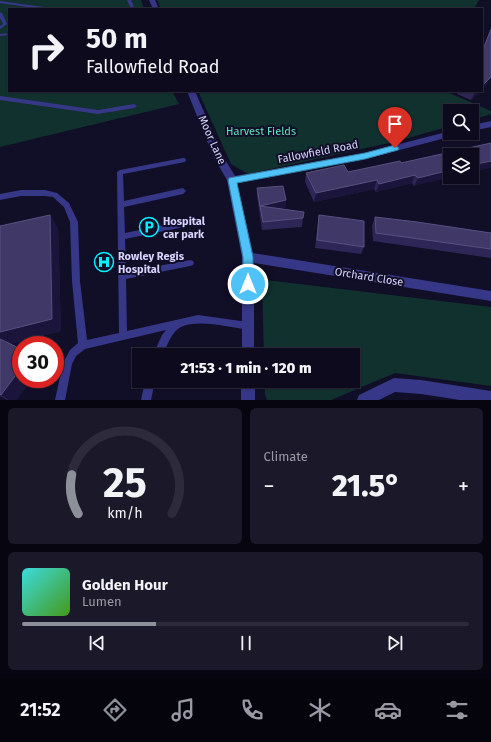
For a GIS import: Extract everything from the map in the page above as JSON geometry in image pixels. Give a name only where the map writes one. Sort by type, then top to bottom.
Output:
[{"type":"street","name":"Moor Lane","points":[[191,92],[218,156],[232,180],[248,257],[248,348]]},
{"type":"street","points":[[479,127],[491,124]]},
{"type":"street","name":"Fallowfield Road","points":[[232,180],[365,156],[443,136]]},
{"type":"street","name":"Orchard Close","points":[[248,257],[491,296]]},
{"type":"street","points":[[364,400],[394,385],[421,387],[491,398]]},
{"type":"street","points":[[248,388],[248,400]]},
{"type":"lane","points":[[0,2],[10,2],[45,8]]},
{"type":"lane","points":[[0,9],[10,2]]},
{"type":"lane","points":[[0,13],[7,24],[0,28]]},
{"type":"lane","points":[[0,98],[98,112],[134,106]]},
{"type":"lane","points":[[123,336],[120,172],[183,160]]},
{"type":"lane","points":[[120,205],[183,191]]},
{"type":"lane","points":[[0,197],[21,193],[45,192],[55,195],[67,205],[74,222],[76,281],[83,345]]},
{"type":"lane","points":[[121,237],[184,224]]},
{"type":"lane","points":[[122,276],[190,263]]},
{"type":"lane","points":[[60,400],[68,363],[73,353],[83,345],[198,320],[248,326]]},
{"type":"lane","points":[[161,348],[165,338],[176,324]]},
{"type":"lane","points":[[146,400],[149,388]]},
{"type":"green space","points":[[0,0],[141,0],[144,8],[8,8],[8,92],[173,92],[179,104],[0,147]]},
{"type":"green space","points":[[157,0],[479,0],[475,8],[161,8]]},
{"type":"green space","name":"Harvest Fields","points":[[198,92],[447,92],[475,104],[443,104],[443,128],[398,141],[248,174],[231,164]]},
{"type":"green space","name":"Harvest Fields","points":[[479,106],[491,111],[491,114],[479,118]]},
{"type":"green space","points":[[266,280],[491,307],[491,386],[395,373],[360,388],[360,348],[264,348],[262,288]]},
{"type":"green space","points":[[265,388],[359,388],[331,400],[267,400]]},
{"type":"building","points":[[491,29],[491,76],[483,85],[483,49]]},
{"type":"building","points":[[491,143],[491,161],[479,164],[479,148],[468,148]]},
{"type":"building","points":[[443,154],[443,172],[418,178],[415,175],[379,184],[377,180],[316,193],[306,173],[344,165],[348,172],[400,161],[401,163]]},
{"type":"building","points":[[283,186],[286,200],[260,206],[257,188]]},
{"type":"building","points":[[260,206],[304,212],[303,218],[263,222]]},
{"type":"building","points":[[50,215],[52,319],[0,332],[0,226]]},
{"type":"building","points":[[319,215],[364,221],[364,247],[317,240]]},
{"type":"building","points":[[375,217],[491,233],[491,249],[376,233]]},
{"type":"building","points":[[0,339],[12,345],[12,380],[1,395]]},
{"type":"place","name":"Hospital car park","points":[[149,227]]},
{"type":"place","name":"Rowley Regis Hospital","points":[[104,262]]},
{"type":"route","points":[[248,284],[248,257],[232,180],[365,156],[395,148]]}]
